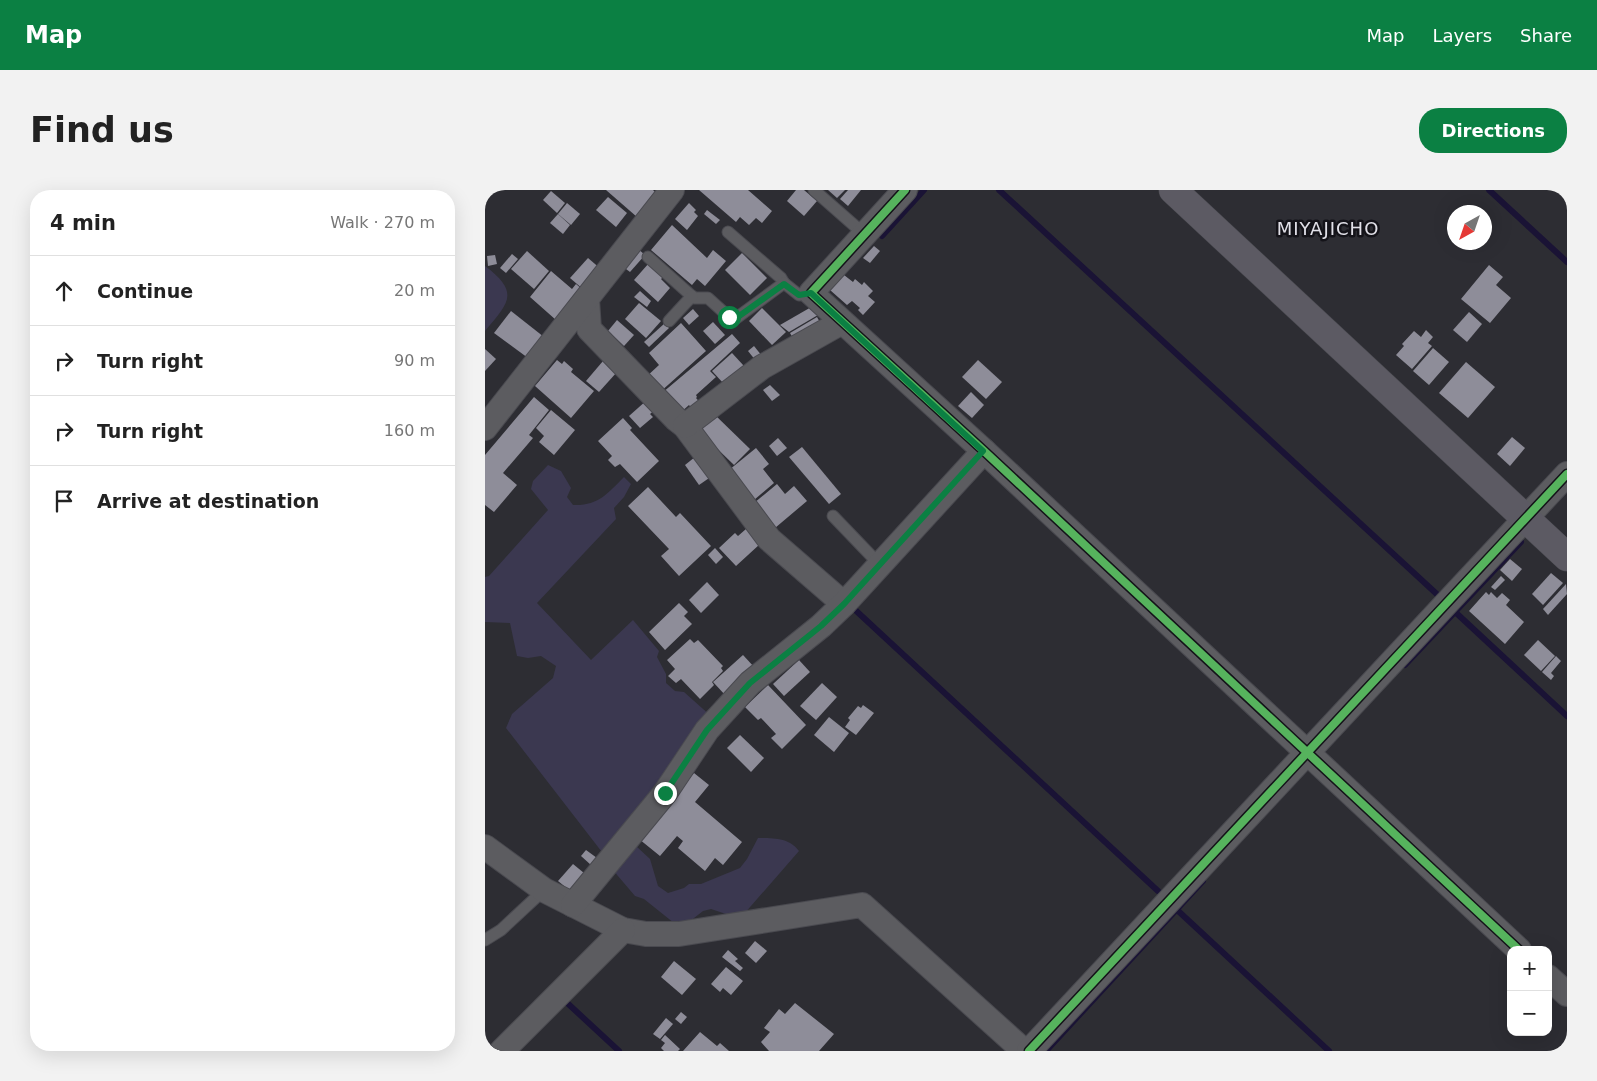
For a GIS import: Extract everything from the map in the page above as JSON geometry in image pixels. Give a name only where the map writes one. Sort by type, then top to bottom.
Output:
[{"type":"street","points":[[485,428],[557,339],[672,190]]},
{"type":"street","points":[[905,190],[811,293],[1515,946]]},
{"type":"street","points":[[1173,190],[1567,557]]},
{"type":"street","points":[[587,299],[589,329]]},
{"type":"street","points":[[685,426],[762,367],[843,322]]},
{"type":"street","points":[[557,339],[581,328],[589,329],[685,426],[769,539],[844,604]]},
{"type":"street","points":[[573,905],[665,793],[707,730],[750,683],[821,626],[844,604],[983,451]]},
{"type":"street","points":[[1029,1051],[1567,474]]},
{"type":"street","points":[[485,847],[544,890],[623,930],[646,934],[679,934],[862,904],[1024,1051]]},
{"type":"street","points":[[502,1051],[623,930]]},
{"type":"street","points":[[1552,981],[1567,994]]},
{"type":"lane","points":[[814,190],[864,234]]},
{"type":"lane","points":[[728,232],[781,278],[784,284],[799,295],[811,293]]},
{"type":"lane","points":[[648,257],[694,298],[708,298],[729,317],[735,319],[784,284]]},
{"type":"lane","points":[[669,321],[692,296]]},
{"type":"lane","points":[[833,516],[879,565]]},
{"type":"lane","points":[[485,940],[501,930],[544,890]]},
{"type":"shaded area","points":[[485,266],[503,284],[507,291],[507,298],[500,313],[485,331]]},
{"type":"shaded area","points":[[548,465],[561,471],[571,488],[567,497],[573,505],[582,505],[596,501],[607,494],[624,477],[631,484],[624,497],[614,508],[616,519],[537,603],[591,660],[633,620],[659,651],[657,657],[666,674],[666,683],[675,691],[684,692],[712,717],[605,856],[506,728],[512,714],[553,678],[556,666],[541,656],[528,658],[517,656],[510,623],[485,622],[485,577],[489,576],[548,510],[531,489],[533,481]]},
{"type":"shaded area","points":[[758,838],[786,841],[799,851],[744,914],[729,915],[711,909],[703,911],[685,925],[674,923],[644,899],[635,896],[612,869],[636,846],[650,859],[658,886],[668,893],[684,888],[689,884],[701,884],[740,868]]},
{"type":"building","points":[[606,190],[653,190],[657,194],[637,217]]},
{"type":"building","points":[[699,190],[748,190],[772,211],[762,223],[756,218],[749,225],[740,217],[736,222]]},
{"type":"building","points":[[796,190],[804,190],[817,201],[804,216],[787,201]]},
{"type":"building","points":[[828,190],[845,190],[837,198]]},
{"type":"building","points":[[848,190],[861,190],[848,206],[840,199]]},
{"type":"building","points":[[551,191],[565,203],[557,213],[543,200]]},
{"type":"building","points":[[608,197],[627,213],[616,227],[596,210]]},
{"type":"building","points":[[567,203],[580,214],[571,225],[558,214]]},
{"type":"building","points":[[689,203],[696,210],[694,212],[698,216],[687,230],[675,219]]},
{"type":"building","points":[[707,210],[720,220],[716,224],[704,214]]},
{"type":"building","points":[[558,214],[570,225],[563,234],[550,223]]},
{"type":"building","points":[[672,225],[707,258],[713,250],[726,261],[705,286],[697,279],[692,285],[651,250]]},
{"type":"building","points":[[874,246],[880,251],[870,263],[863,258]]},
{"type":"building","points":[[637,248],[645,255],[630,272],[622,266]]},
{"type":"building","points":[[527,251],[549,271],[534,289],[511,269]]},
{"type":"building","points":[[742,253],[767,278],[750,295],[725,270]]},
{"type":"building","points":[[512,254],[518,259],[506,273],[500,268]]},
{"type":"building","points":[[495,255],[497,264],[488,266],[487,256]]},
{"type":"building","points":[[588,258],[602,270],[584,290],[570,278]]},
{"type":"building","points":[[649,263],[664,276],[661,279],[670,288],[658,302],[634,280]]},
{"type":"building","points":[[1489,265],[1503,277],[1496,285],[1511,298],[1490,323],[1461,299]]},
{"type":"building","points":[[551,271],[572,289],[576,284],[583,290],[556,320],[530,297]]},
{"type":"building","points":[[844,275],[853,282],[855,279],[862,285],[864,282],[873,291],[868,296],[875,302],[863,315],[858,310],[860,308],[852,301],[847,305],[830,290]]},
{"type":"building","points":[[640,291],[651,301],[647,307],[634,297]]},
{"type":"building","points":[[639,303],[661,321],[646,338],[625,319]]},
{"type":"building","points":[[813,306],[818,315],[789,332],[780,325]]},
{"type":"building","points":[[762,308],[786,332],[772,345],[749,321]]},
{"type":"building","points":[[693,309],[699,316],[689,325],[683,318]]},
{"type":"building","points":[[511,311],[544,337],[528,358],[494,333]]},
{"type":"building","points":[[1469,312],[1482,324],[1467,342],[1453,330]]},
{"type":"building","points":[[817,317],[822,326],[795,342],[790,333]]},
{"type":"building","points":[[617,320],[634,335],[624,346],[608,331]]},
{"type":"building","points":[[713,322],[725,335],[715,344],[703,331]]},
{"type":"building","points":[[665,323],[669,328],[649,347],[644,342]]},
{"type":"building","points":[[681,323],[706,351],[659,393],[645,378],[659,365],[649,353]]},
{"type":"building","points":[[1426,330],[1433,337],[1428,343],[1432,346],[1412,369],[1396,355],[1404,346],[1402,344],[1414,331],[1421,337]]},
{"type":"building","points":[[732,334],[740,343],[710,371],[716,377],[696,395],[696,398],[703,406],[695,413],[689,405],[680,413],[662,393]]},
{"type":"building","points":[[754,346],[762,356],[756,361],[748,351]]},
{"type":"building","points":[[1433,348],[1449,362],[1429,385],[1413,371]]},
{"type":"building","points":[[485,349],[496,359],[485,371]]},
{"type":"building","points":[[732,353],[744,366],[724,384],[712,371]]},
{"type":"building","points":[[557,360],[562,364],[564,361],[573,369],[571,372],[594,391],[571,418],[535,386]]},
{"type":"building","points":[[978,360],[1002,382],[986,399],[962,377]]},
{"type":"building","points":[[603,361],[617,372],[599,392],[586,381]]},
{"type":"building","points":[[1466,362],[1495,387],[1468,418],[1439,393]]},
{"type":"building","points":[[770,385],[780,395],[772,401],[763,390]]},
{"type":"building","points":[[971,392],[984,405],[972,418],[958,406]]},
{"type":"building","points":[[534,397],[549,410],[529,435],[533,438],[503,473],[517,485],[494,512],[485,505],[485,455]]},
{"type":"building","points":[[647,400],[656,409],[650,414],[653,417],[640,428],[629,416]]},
{"type":"building","points":[[551,410],[575,430],[554,455],[539,442],[544,436],[536,428]]},
{"type":"building","points":[[714,414],[750,449],[734,465],[698,430]]},
{"type":"building","points":[[623,418],[632,428],[630,430],[659,461],[637,482],[620,464],[615,467],[608,460],[612,456],[598,441]]},
{"type":"building","points":[[1512,437],[1525,448],[1510,466],[1497,454]]},
{"type":"building","points":[[778,438],[787,448],[777,456],[769,446]]},
{"type":"building","points":[[802,447],[841,494],[829,504],[789,457]]},
{"type":"building","points":[[756,448],[769,464],[763,469],[774,483],[754,500],[729,470]]},
{"type":"building","points":[[700,453],[715,474],[699,485],[685,465]]},
{"type":"building","points":[[777,484],[785,494],[794,486],[807,501],[775,528],[754,503]]},
{"type":"building","points":[[648,487],[676,517],[680,513],[711,546],[679,576],[661,556],[669,549],[628,506]]},
{"type":"building","points":[[746,529],[760,544],[736,566],[719,548],[735,533],[738,536]]},
{"type":"building","points":[[715,548],[723,557],[716,564],[708,555]]},
{"type":"building","points":[[1510,559],[1522,569],[1512,581],[1500,570]]},
{"type":"building","points":[[1551,573],[1563,583],[1543,605],[1532,594]]},
{"type":"building","points":[[1501,576],[1505,580],[1495,590],[1491,587]]},
{"type":"building","points":[[707,582],[719,595],[701,613],[689,600]]},
{"type":"building","points":[[1566,584],[1567,594],[1548,615],[1543,609]]},
{"type":"building","points":[[1486,592],[1489,595],[1491,592],[1497,598],[1502,593],[1510,600],[1506,605],[1524,622],[1505,644],[1469,611]]},
{"type":"building","points":[[679,603],[688,612],[684,616],[692,624],[665,650],[649,632]]},
{"type":"building","points":[[690,639],[694,643],[698,640],[723,666],[721,668],[723,671],[712,682],[714,685],[700,699],[681,679],[676,683],[668,676],[675,669],[667,660]]},
{"type":"building","points":[[1538,640],[1555,656],[1541,671],[1524,655]]},
{"type":"building","points":[[743,655],[755,668],[727,697],[713,682]]},
{"type":"building","points":[[1556,656],[1561,661],[1551,673],[1554,676],[1551,680],[1542,672]]},
{"type":"building","points":[[799,660],[810,672],[784,696],[773,684]]},
{"type":"building","points":[[822,683],[837,697],[816,720],[800,706]]},
{"type":"building","points":[[768,685],[806,725],[782,749],[771,738],[776,734],[761,718],[758,720],[745,707]]},
{"type":"building","points":[[863,705],[874,713],[856,735],[845,727],[850,720],[848,718],[858,706],[861,708]]},
{"type":"building","points":[[829,717],[849,733],[834,752],[814,735]]},
{"type":"building","points":[[740,735],[764,758],[751,772],[727,748]]},
{"type":"building","points":[[694,773],[709,785],[695,802],[742,842],[723,865],[715,858],[705,871],[678,848],[683,841],[677,836],[660,856],[639,839]]},
{"type":"building","points":[[586,850],[597,858],[591,865],[581,856]]},
{"type":"building","points":[[573,864],[584,873],[569,890],[558,881]]},
{"type":"building","points":[[755,941],[767,951],[756,963],[745,953]]},
{"type":"building","points":[[728,950],[738,959],[735,961],[743,968],[740,971],[722,957]]},
{"type":"building","points":[[674,961],[696,979],[682,995],[661,977]]},
{"type":"building","points":[[726,967],[743,981],[731,995],[723,988],[720,992],[711,984]]},
{"type":"building","points":[[795,1003],[834,1034],[819,1051],[769,1051],[761,1042],[770,1032],[764,1028],[779,1009],[785,1014]]},
{"type":"building","points":[[681,1012],[687,1017],[681,1024],[675,1019]]},
{"type":"building","points":[[666,1018],[673,1024],[660,1039],[653,1034]]},
{"type":"building","points":[[700,1032],[717,1046],[720,1043],[729,1051],[683,1051]]},
{"type":"building","points":[[665,1035],[680,1049],[678,1051],[664,1051],[661,1048],[665,1043],[661,1040]]},
{"type":"waterway","points":[[882,236],[924,190]]},
{"type":"waterway","points":[[999,190],[1440,597]]},
{"type":"waterway","points":[[1489,190],[1567,262]]},
{"type":"waterway","points":[[1405,665],[1521,542]]},
{"type":"waterway","points":[[852,607],[1158,891]]},
{"type":"waterway","points":[[1453,610],[1567,716]]},
{"type":"waterway","points":[[1046,1051],[1203,881]]},
{"type":"waterway","points":[[1175,908],[1329,1051]]},
{"type":"waterway","points":[[564,1000],[619,1051]]},
{"type":"cycle path","points":[[905,190],[811,293],[984,451],[1515,946]]},
{"type":"cycle path","points":[[1029,1051],[1567,474]]},
{"type":"district","name":"MIYAJICHO","points":[[1328,228]]},
{"type":"route","points":[[665,793],[707,730],[750,683],[821,626],[844,604],[983,451],[811,293],[799,295],[784,284],[735,319],[729,317]]}]
